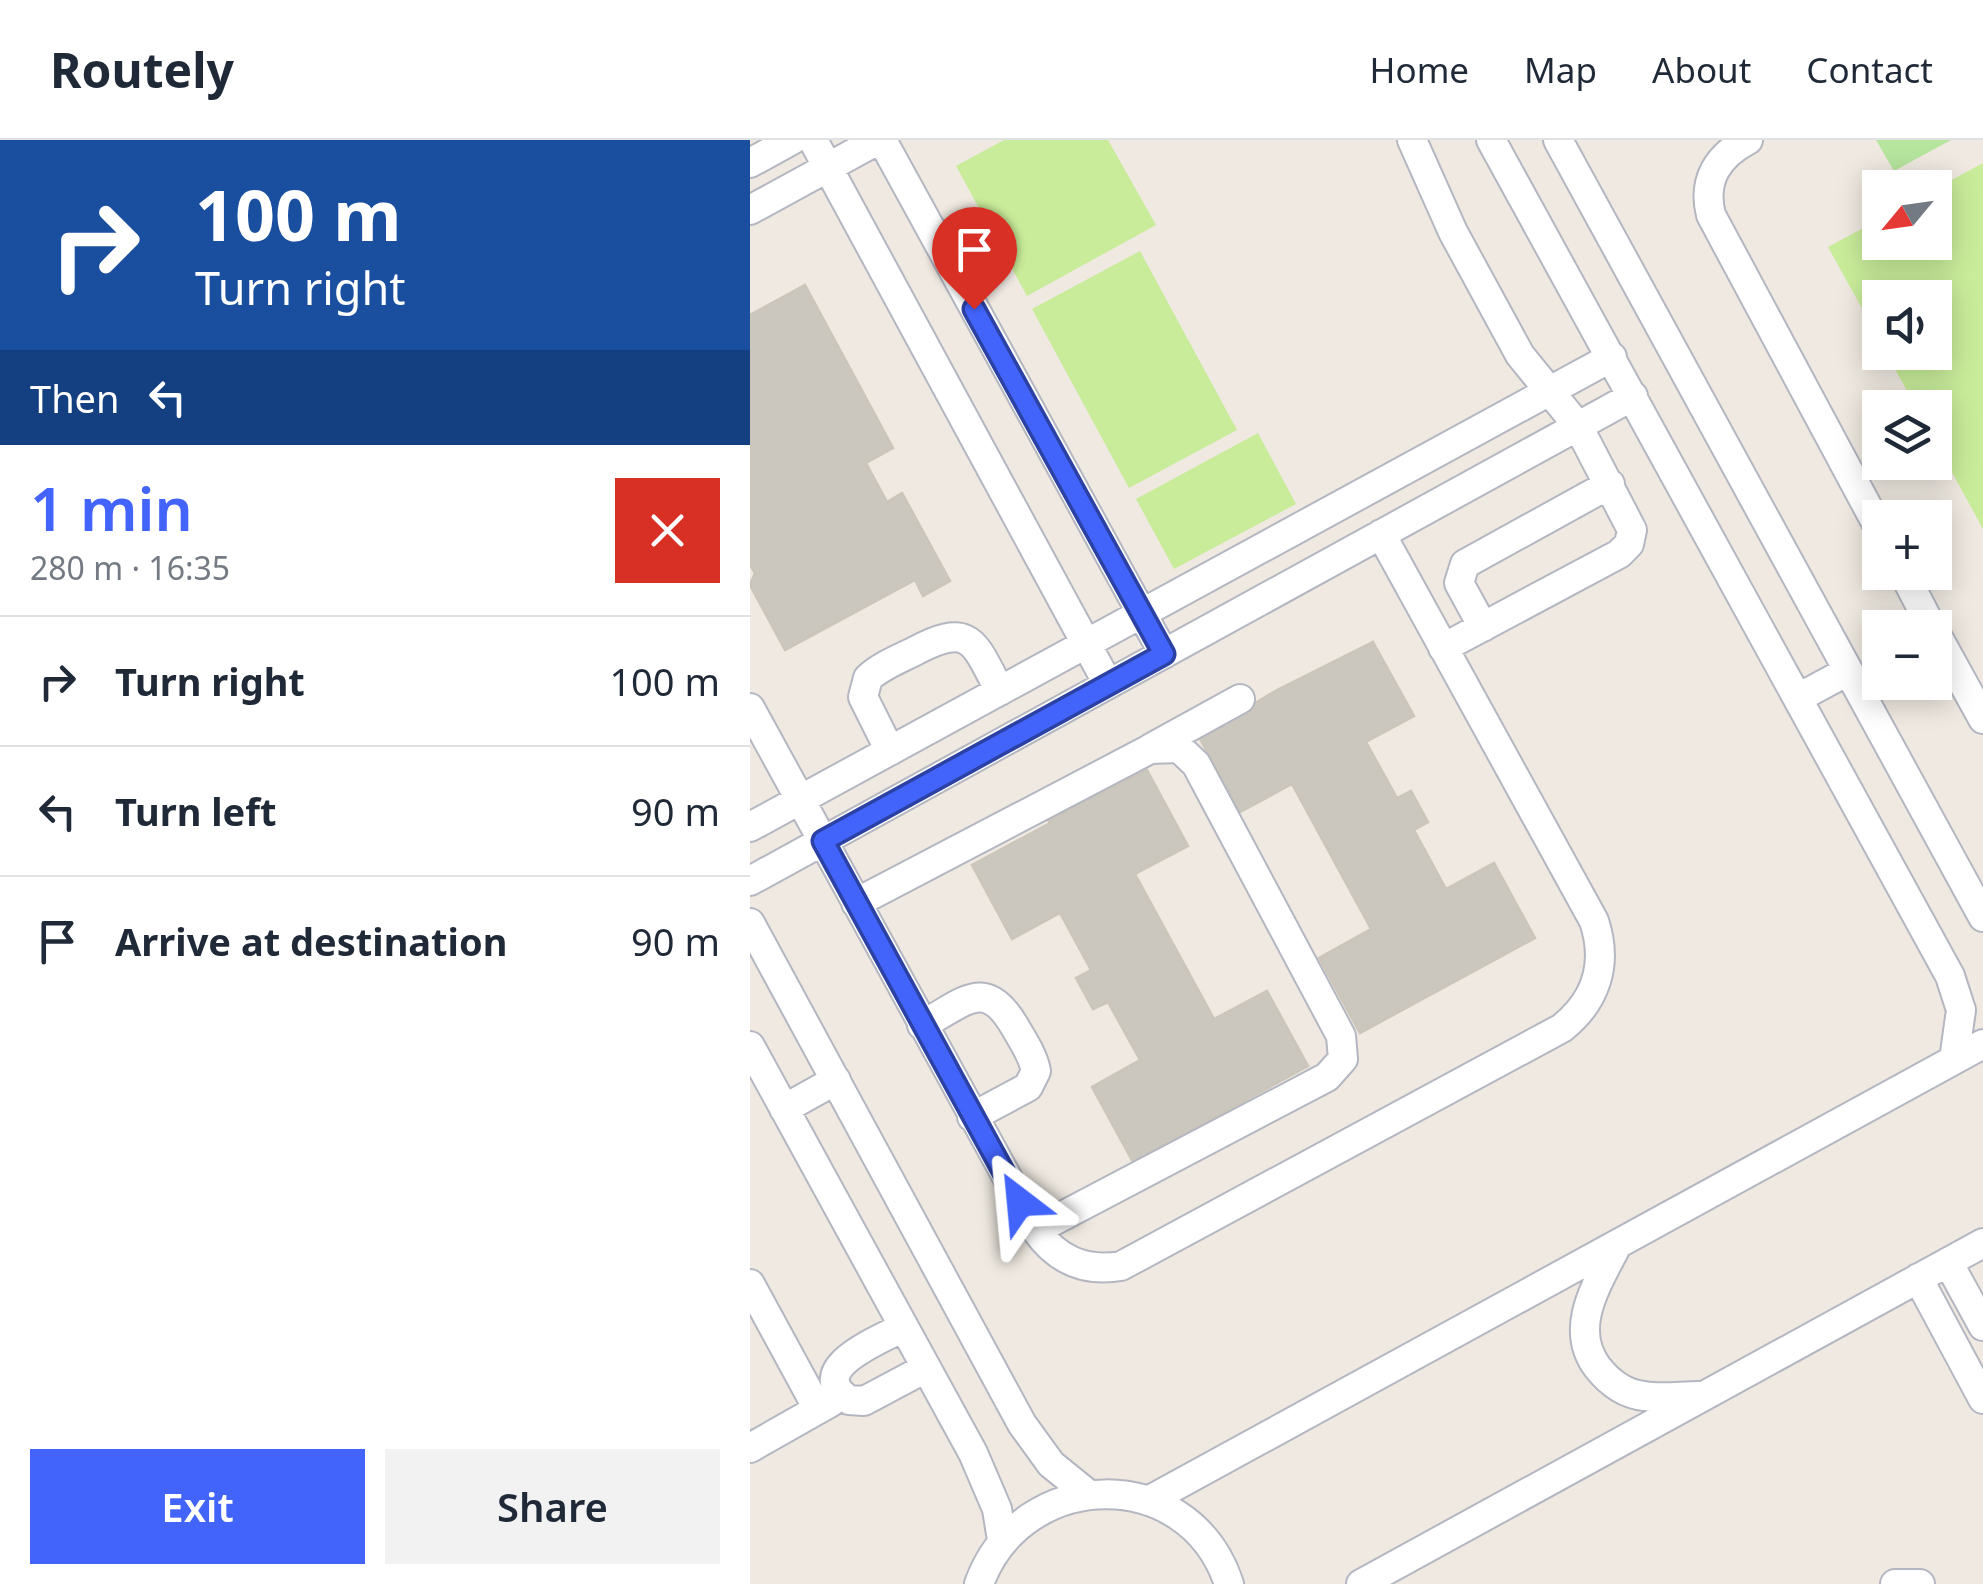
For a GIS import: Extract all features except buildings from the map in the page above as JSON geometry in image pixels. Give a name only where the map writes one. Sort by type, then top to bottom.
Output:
[{"type":"street","points":[[750,163],[792,140]]},
{"type":"street","points":[[814,140],[1108,684]]},
{"type":"street","points":[[750,210],[880,140],[1164,654]]},
{"type":"street","points":[[1412,140],[1447,220],[1520,354],[1578,426],[1631,523],[1632,537],[1624,550],[1443,648]]},
{"type":"street","points":[[1491,140],[1957,993],[1962,1028],[1954,1060]]},
{"type":"street","points":[[1748,140],[1733,148],[1716,166],[1708,190],[1711,215],[1864,500]]},
{"type":"street","points":[[1572,148],[1848,671],[1983,917]]},
{"type":"street","points":[[750,827],[1612,357]]},
{"type":"street","points":[[750,881],[1633,396]]},
{"type":"street","points":[[1483,627],[1459,584],[1465,564],[1610,484]]},
{"type":"street","points":[[750,708],[1036,1230],[1054,1252],[1079,1265],[1107,1268],[1134,1262],[1562,1028],[1586,1004],[1601,955],[1594,921],[1381,534]]},
{"type":"street","points":[[890,750],[864,697],[864,684],[872,673],[944,636],[958,635],[975,646],[1000,690]]},
{"type":"street","points":[[1952,663],[1983,719]]},
{"type":"street","points":[[1798,698],[1848,671]]},
{"type":"street","points":[[856,902],[1240,699]]},
{"type":"street","points":[[1036,1230],[1326,1077],[1343,1059],[1341,1036],[1196,764],[1179,748],[1150,749]]},
{"type":"street","points":[[750,923],[1028,1434],[1050,1464],[1088,1494]]},
{"type":"street","points":[[922,1025],[978,996],[990,996],[1003,1006],[1033,1059],[1036,1071],[1028,1087],[972,1116]]},
{"type":"street","points":[[1148,1501],[1983,1044]]},
{"type":"street","points":[[750,1046],[990,1489],[1002,1540]]},
{"type":"street","points":[[784,1109],[836,1080]]},
{"type":"street","points":[[1361,1584],[1983,1243]]},
{"type":"street","points":[[1617,1245],[1585,1319],[1585,1340],[1592,1361],[1623,1390],[1644,1396],[1702,1396]]},
{"type":"street","points":[[1948,1262],[1983,1326]]},
{"type":"street","points":[[1918,1278],[1983,1399]]},
{"type":"street","points":[[750,1284],[830,1402]]},
{"type":"street","points":[[830,1402],[835,1374],[843,1360],[904,1327]]},
{"type":"street","points":[[750,1448],[830,1402],[864,1401],[926,1368]]},
{"type":"street","points":[[979,1584],[1002,1540],[1026,1518],[1056,1502],[1088,1494],[1118,1494],[1148,1501],[1182,1519],[1209,1546],[1229,1584]]},
{"type":"street","points":[[1895,1584],[1920,1584]]},
{"type":"green space","points":[[1004,140],[1108,140],[1156,225],[1027,296],[956,166]]},
{"type":"green space","points":[[1876,140],[1951,140],[1896,170]]},
{"type":"green space","points":[[1983,163],[1983,529],[1952,472],[1952,390],[1907,390],[1895,370],[1952,370],[1952,280],[1862,280],[1862,308],[1828,247],[1862,229],[1862,260],[1952,260],[1952,180]]},
{"type":"green space","points":[[1140,251],[1237,430],[1129,488],[1032,309]]},
{"type":"green space","points":[[1258,433],[1296,504],[1174,569],[1136,499]]},
{"type":"route","points":[[974,309],[1164,654],[823,841],[1020,1202]]}]
